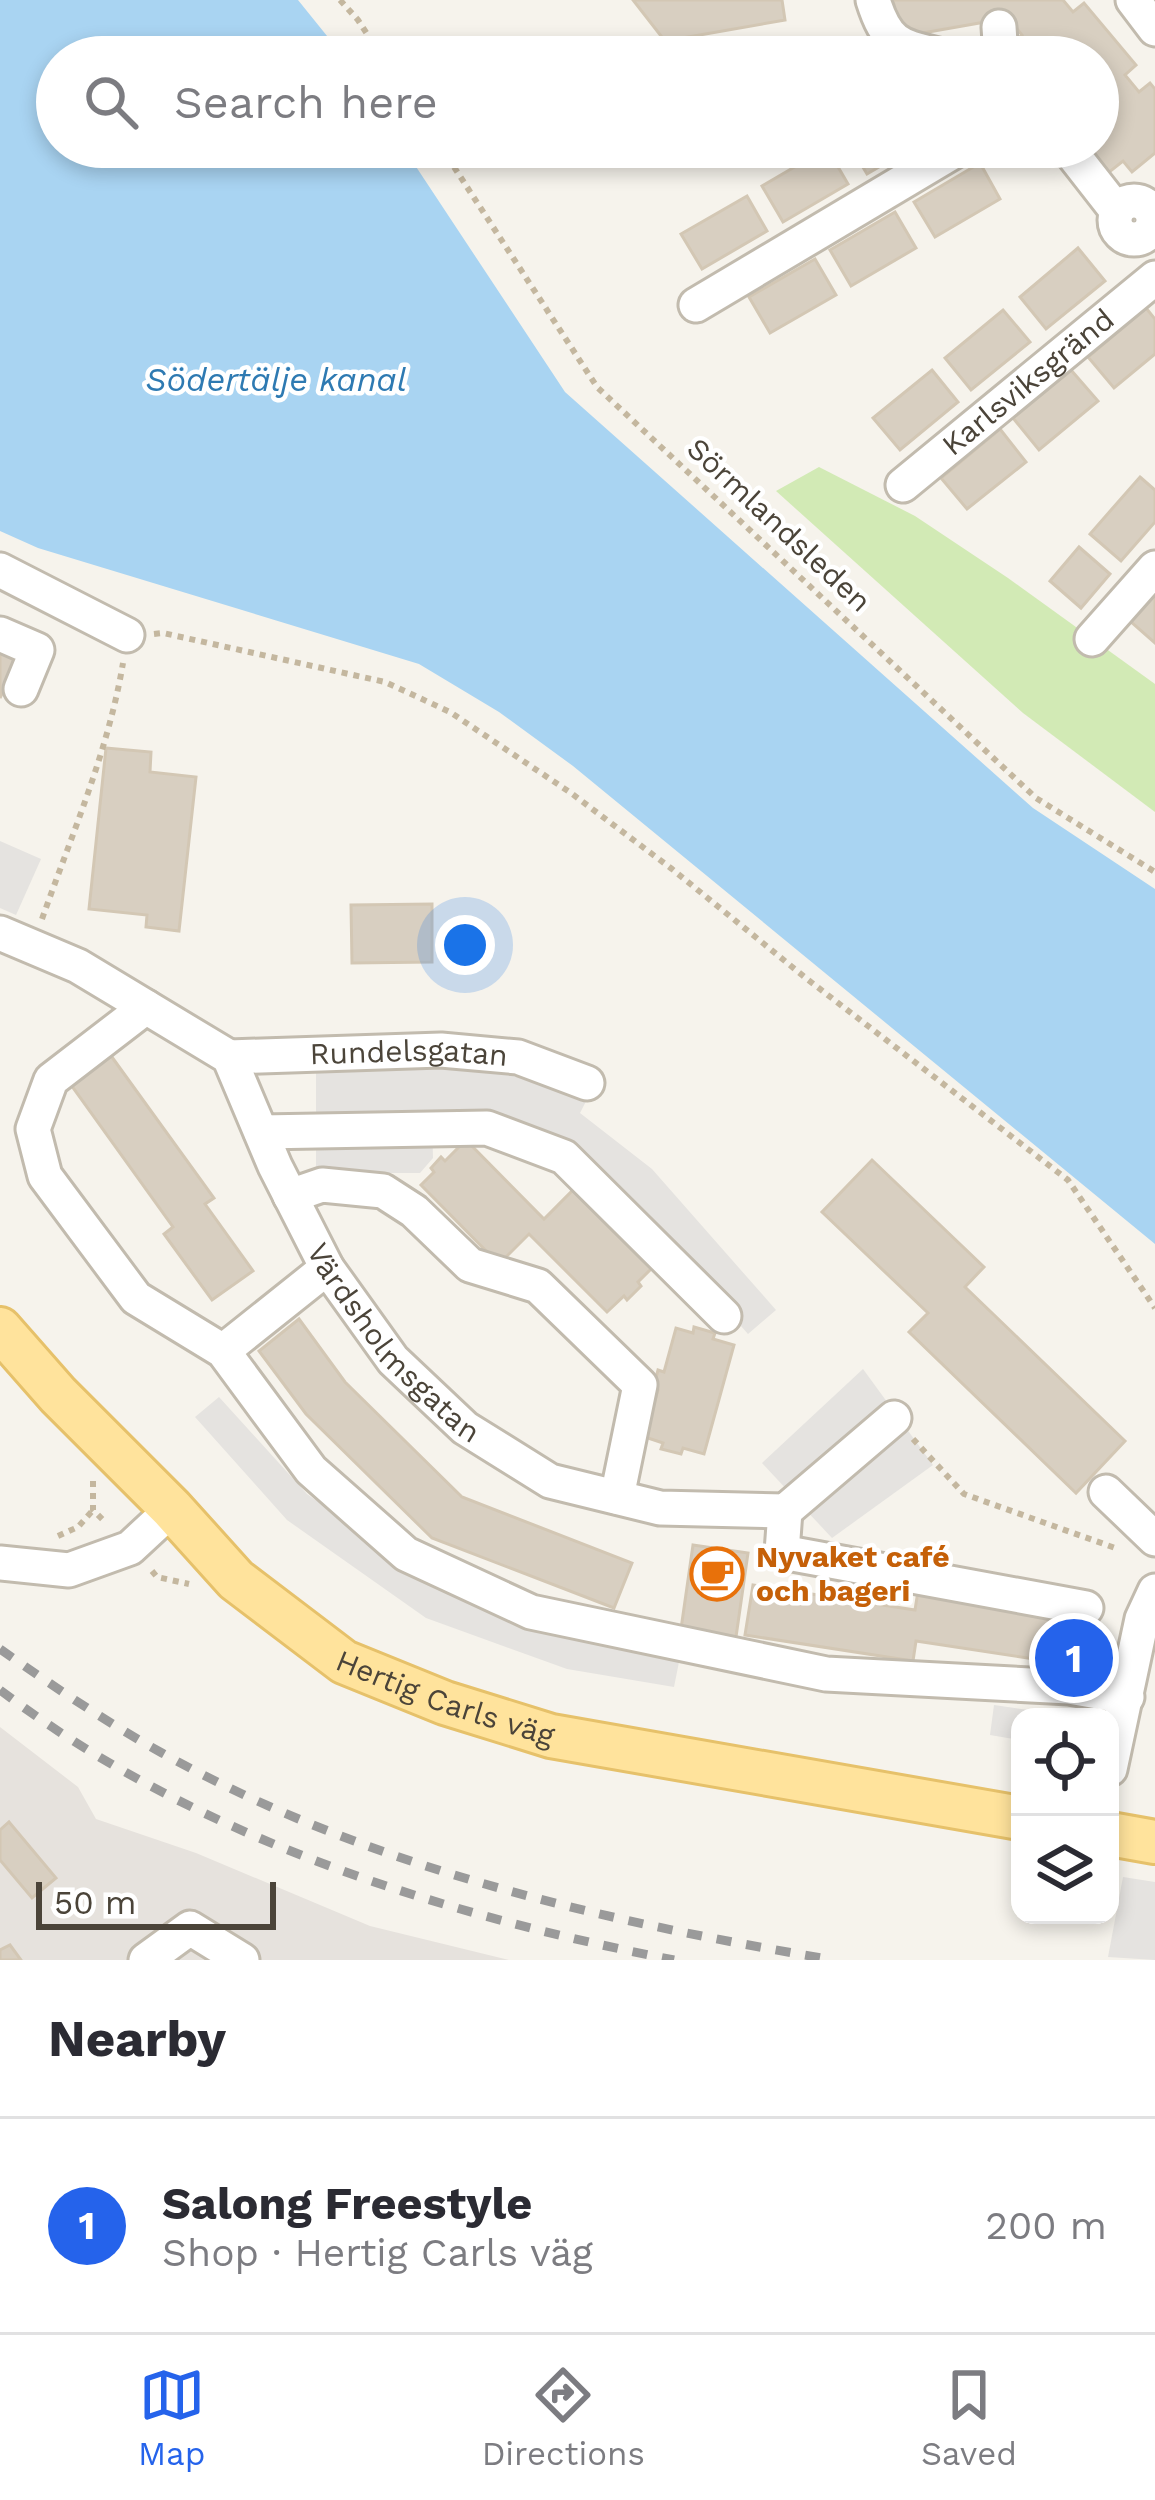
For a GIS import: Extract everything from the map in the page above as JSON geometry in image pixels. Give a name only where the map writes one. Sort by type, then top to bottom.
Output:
[{"type":"main road","name":"Hertig Carls väg","points":[[0,1329],[236,1580],[344,1662],[445,1703],[551,1736],[1011,1816]]},
{"type":"main road","points":[[1119,1836],[1155,1842]]},
{"type":"street","points":[[873,0],[882,27],[891,36]]},
{"type":"street","points":[[1132,0],[1155,29]]},
{"type":"street","points":[[696,305],[926,168]]},
{"type":"street","points":[[1090,168],[1145,217]]},
{"type":"street","name":"Karlsviksgränd","points":[[903,485],[1155,278]]},
{"type":"street","points":[[1092,639],[1155,568]]},
{"type":"street","points":[[0,570],[127,635]]},
{"type":"street","points":[[0,634],[37,650],[22,689]]},
{"type":"street","points":[[0,933],[78,966],[229,1057]]},
{"type":"street","points":[[146,1007],[51,1080],[33,1129],[45,1176],[136,1298],[223,1351],[311,1470],[406,1554],[531,1612],[826,1674],[1069,1687],[1127,1697]]},
{"type":"street","name":"Rundelsgatan","points":[[229,1057],[441,1050],[518,1057],[587,1083]]},
{"type":"street","name":"Värdsholmsgatan","points":[[229,1057],[327,1268],[393,1360],[464,1428],[550,1480],[660,1508],[785,1511]]},
{"type":"street","points":[[261,1132],[488,1128],[564,1157],[724,1316]]},
{"type":"street","points":[[290,1196],[322,1185],[383,1191],[414,1211],[470,1264],[538,1286],[640,1385],[617,1497]]},
{"type":"street","points":[[223,1351],[327,1268]]},
{"type":"street","points":[[894,1418],[785,1511],[782,1552],[1086,1608]]},
{"type":"street","points":[[1106,1492],[1155,1539]]},
{"type":"street","points":[[0,1563],[69,1570],[130,1548],[172,1509]]},
{"type":"street","points":[[1119,1731],[1142,1619],[1155,1591]]},
{"type":"street","points":[[146,1960],[190,1928],[242,1960]]},
{"type":"path","points":[[340,0],[368,36]]},
{"type":"path","name":"Sörmlandsleden","points":[[454,168],[597,387],[1036,798],[1155,872]]},
{"type":"path","points":[[32,947],[99,764],[115,711],[127,635],[164,633],[385,682],[450,712],[571,793],[1068,1180],[1155,1308]]},
{"type":"path","points":[[894,1418],[964,1494],[1118,1549]]},
{"type":"path","points":[[42,1536],[58,1536],[78,1527],[93,1510]]},
{"type":"shaded area","points":[[0,841],[41,859],[16,915],[0,908]]},
{"type":"shaded area","points":[[316,1037],[508,1037],[600,1074],[580,1113],[652,1169],[776,1310],[748,1334],[621,1190],[537,1126],[466,1117],[432,1119],[433,1158],[420,1173],[316,1173]]},
{"type":"shaded area","points":[[863,1369],[933,1465],[832,1538],[762,1463]]},
{"type":"shaded area","points":[[219,1397],[307,1494],[440,1588],[680,1657],[674,1687],[567,1669],[426,1618],[287,1520],[195,1417]]},
{"type":"shaded area","points":[[994,1705],[1014,1708],[1011,1738],[990,1735]]},
{"type":"shaded area","points":[[0,1727],[78,1787],[96,1819],[196,1853],[370,1926],[509,1960],[0,1960]]},
{"type":"shaded area","points":[[1123,1877],[1155,1882],[1155,1960],[1108,1957],[1114,1924],[1119,1924]]},
{"type":"green space","points":[[819,467],[915,516],[1155,684],[1155,812],[1023,713],[776,491]]},
{"type":"water","name":"Södertälje kanal","points":[[0,0],[298,0],[327,36],[36,36],[36,168],[417,168],[565,392],[1033,808],[1155,889],[1155,1244],[573,766],[499,712],[419,664],[38,548],[0,531]]},
{"type":"building","points":[[633,0],[782,0],[785,20],[694,36],[661,36]]},
{"type":"building","points":[[893,0],[1063,0],[1073,12],[1084,3],[1112,36],[1021,36],[1008,18],[900,36]]},
{"type":"building","points":[[1119,45],[1136,65],[1125,75],[1139,92],[1150,83],[1155,89],[1155,153],[1132,172],[1123,161],[1119,164]]},
{"type":"building","points":[[793,168],[839,168],[848,184],[783,222],[762,186]]},
{"type":"building","points":[[972,168],[983,168],[1000,199],[935,237],[914,202]]},
{"type":"building","points":[[747,196],[767,231],[702,269],[681,234]]},
{"type":"building","points":[[895,212],[916,248],[851,286],[830,250]]},
{"type":"building","points":[[1078,248],[1105,281],[1046,329],[1020,297]]},
{"type":"building","points":[[815,259],[836,295],[770,333],[749,297]]},
{"type":"building","points":[[1146,308],[1155,319],[1155,354],[1114,388],[1088,357]]},
{"type":"building","points":[[1003,310],[1030,342],[971,390],[945,358]]},
{"type":"building","points":[[932,370],[958,402],[900,450],[873,418]]},
{"type":"building","points":[[1071,370],[1098,401],[1039,450],[1013,418]]},
{"type":"building","points":[[1000,429],[1026,462],[967,509],[941,478]]},
{"type":"building","points":[[1140,477],[1155,490],[1155,522],[1121,561],[1090,534]]},
{"type":"building","points":[[1079,547],[1110,574],[1081,608],[1050,581]]},
{"type":"building","points":[[1155,590],[1155,643],[1129,620]]},
{"type":"building","points":[[0,640],[22,650],[0,698]]},
{"type":"building","points":[[106,748],[151,752],[150,772],[196,777],[179,931],[146,927],[147,915],[89,909]]},
{"type":"building","points":[[432,904],[432,962],[352,963],[351,905]]},
{"type":"building","points":[[109,1053],[214,1198],[205,1204],[253,1271],[212,1300],[164,1234],[173,1227],[69,1082]]},
{"type":"building","points":[[466,1140],[544,1219],[574,1189],[652,1268],[638,1282],[641,1286],[607,1312],[529,1234],[499,1264],[421,1185],[441,1157],[445,1161]]},
{"type":"building","points":[[872,1160],[984,1267],[965,1287],[1125,1441],[1076,1493],[909,1332],[928,1313],[822,1212]]},
{"type":"building","points":[[299,1319],[345,1382],[462,1497],[632,1563],[614,1608],[432,1538],[306,1414],[259,1351]]},
{"type":"building","points":[[694,1327],[734,1345],[704,1454],[683,1448],[681,1454],[661,1449],[663,1443],[645,1437],[658,1390],[653,1389],[658,1370],[664,1372],[676,1328],[693,1333]]},
{"type":"building","points":[[693,1545],[748,1553],[736,1637],[681,1629]]},
{"type":"building","points":[[753,1585],[915,1610],[918,1591],[1094,1618],[1087,1667],[916,1641],[913,1661],[745,1635]]},
{"type":"building","points":[[9,1822],[56,1878],[32,1898],[0,1860],[0,1830]]},
{"type":"building","points":[[10,1945],[21,1960],[0,1960],[0,1950]]},
{"type":"railway","points":[[0,1649],[162,1753],[241,1793],[404,1859],[574,1908],[834,1960]]},
{"type":"railway","points":[[0,1690],[75,1742],[154,1788],[321,1863],[496,1919],[674,1960]]},
{"type":"place","name":"Nyvaket café och bageri","points":[[717,1574]]},
{"type":"place","name":"Salong Freestyle","points":[[1074,1658]]}]
